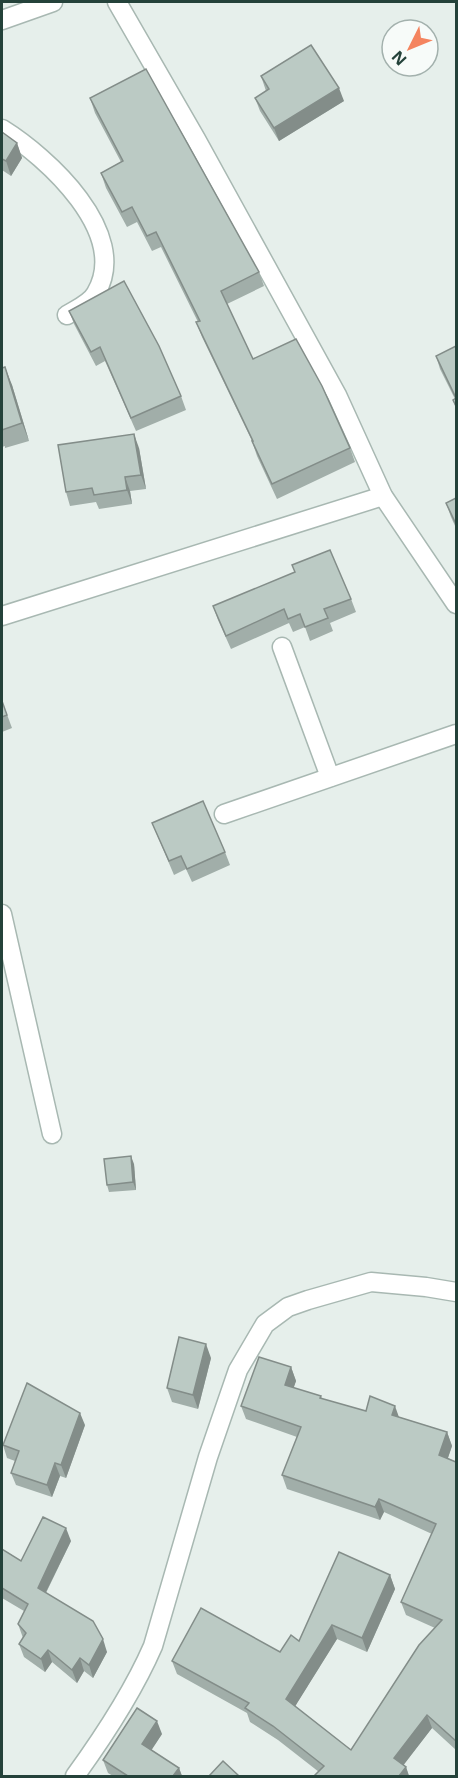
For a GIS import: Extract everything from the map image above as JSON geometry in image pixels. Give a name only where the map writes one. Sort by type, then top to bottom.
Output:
[{"type":"street","points":[[2,21],[53,2]]},
{"type":"street","points":[[117,2],[337,395],[382,496],[456,604]]},
{"type":"street","points":[[2,129],[38,156],[57,175],[84,207],[98,229],[104,247],[103,277],[95,295],[68,315]]},
{"type":"street","points":[[2,616],[382,496]]},
{"type":"street","points":[[282,647],[330,777]]},
{"type":"street","points":[[224,814],[456,734]]},
{"type":"street","points":[[2,914],[52,1134]]},
{"type":"street","points":[[75,1776],[143,1670],[153,1646],[207,1457],[238,1370],[265,1324],[288,1307],[371,1282],[456,1292]]},
{"type":"building","points":[[311,45],[339,88],[274,128],[255,98],[269,89],[261,76]]},
{"type":"building","points":[[146,69],[259,272],[221,291],[253,359],[296,339],[322,386],[350,448],[272,484],[196,322],[200,321],[156,232],[147,236],[132,207],[122,212],[101,173],[123,161],[90,98]]},
{"type":"building","points":[[2,132],[17,143],[6,161],[2,159]]},
{"type":"building","points":[[124,281],[159,346],[181,396],[131,418],[100,347],[91,352],[69,311]]},
{"type":"building","points":[[456,346],[456,398],[436,356]]},
{"type":"building","points":[[5,367],[22,423],[2,430],[2,368]]},
{"type":"building","points":[[134,434],[141,475],[125,477],[127,490],[94,495],[92,488],[66,492],[58,445]]},
{"type":"building","points":[[456,498],[456,524],[446,503]]},
{"type":"building","points":[[330,550],[351,599],[324,609],[328,618],[305,627],[300,614],[288,619],[284,609],[226,636],[213,606],[295,572],[292,565]]},
{"type":"building","points":[[2,701],[7,715],[2,717]]},
{"type":"building","points":[[203,801],[225,852],[187,869],[181,856],[169,861],[152,823]]},
{"type":"building","points":[[131,1156],[133,1182],[107,1185],[104,1159]]},
{"type":"building","points":[[179,1337],[206,1344],[193,1395],[167,1388]]},
{"type":"building","points":[[259,1357],[291,1367],[285,1385],[366,1411],[370,1396],[395,1406],[392,1415],[447,1432],[439,1455],[456,1462],[456,1741],[427,1715],[394,1758],[406,1767],[399,1776],[314,1776],[324,1766],[273,1726],[245,1708],[249,1703],[172,1661],[201,1608],[280,1652],[291,1635],[299,1641],[339,1552],[390,1575],[362,1638],[332,1625],[286,1699],[351,1750],[419,1645],[442,1620],[401,1602],[436,1524],[379,1499],[375,1507],[282,1475],[301,1427],[241,1406]]},
{"type":"building","points":[[27,1383],[80,1413],[61,1465],[55,1463],[47,1485],[11,1473],[19,1451],[3,1445]]},
{"type":"building","points":[[43,1517],[66,1528],[38,1588],[93,1621],[103,1639],[89,1665],[80,1658],[72,1670],[48,1650],[41,1659],[19,1644],[26,1633],[18,1624],[28,1604],[2,1588],[2,1549],[21,1561]]},
{"type":"building","points":[[137,1708],[157,1721],[142,1744],[179,1768],[173,1776],[128,1776],[103,1760]]},
{"type":"building","points":[[223,1761],[239,1776],[209,1776]]}]
